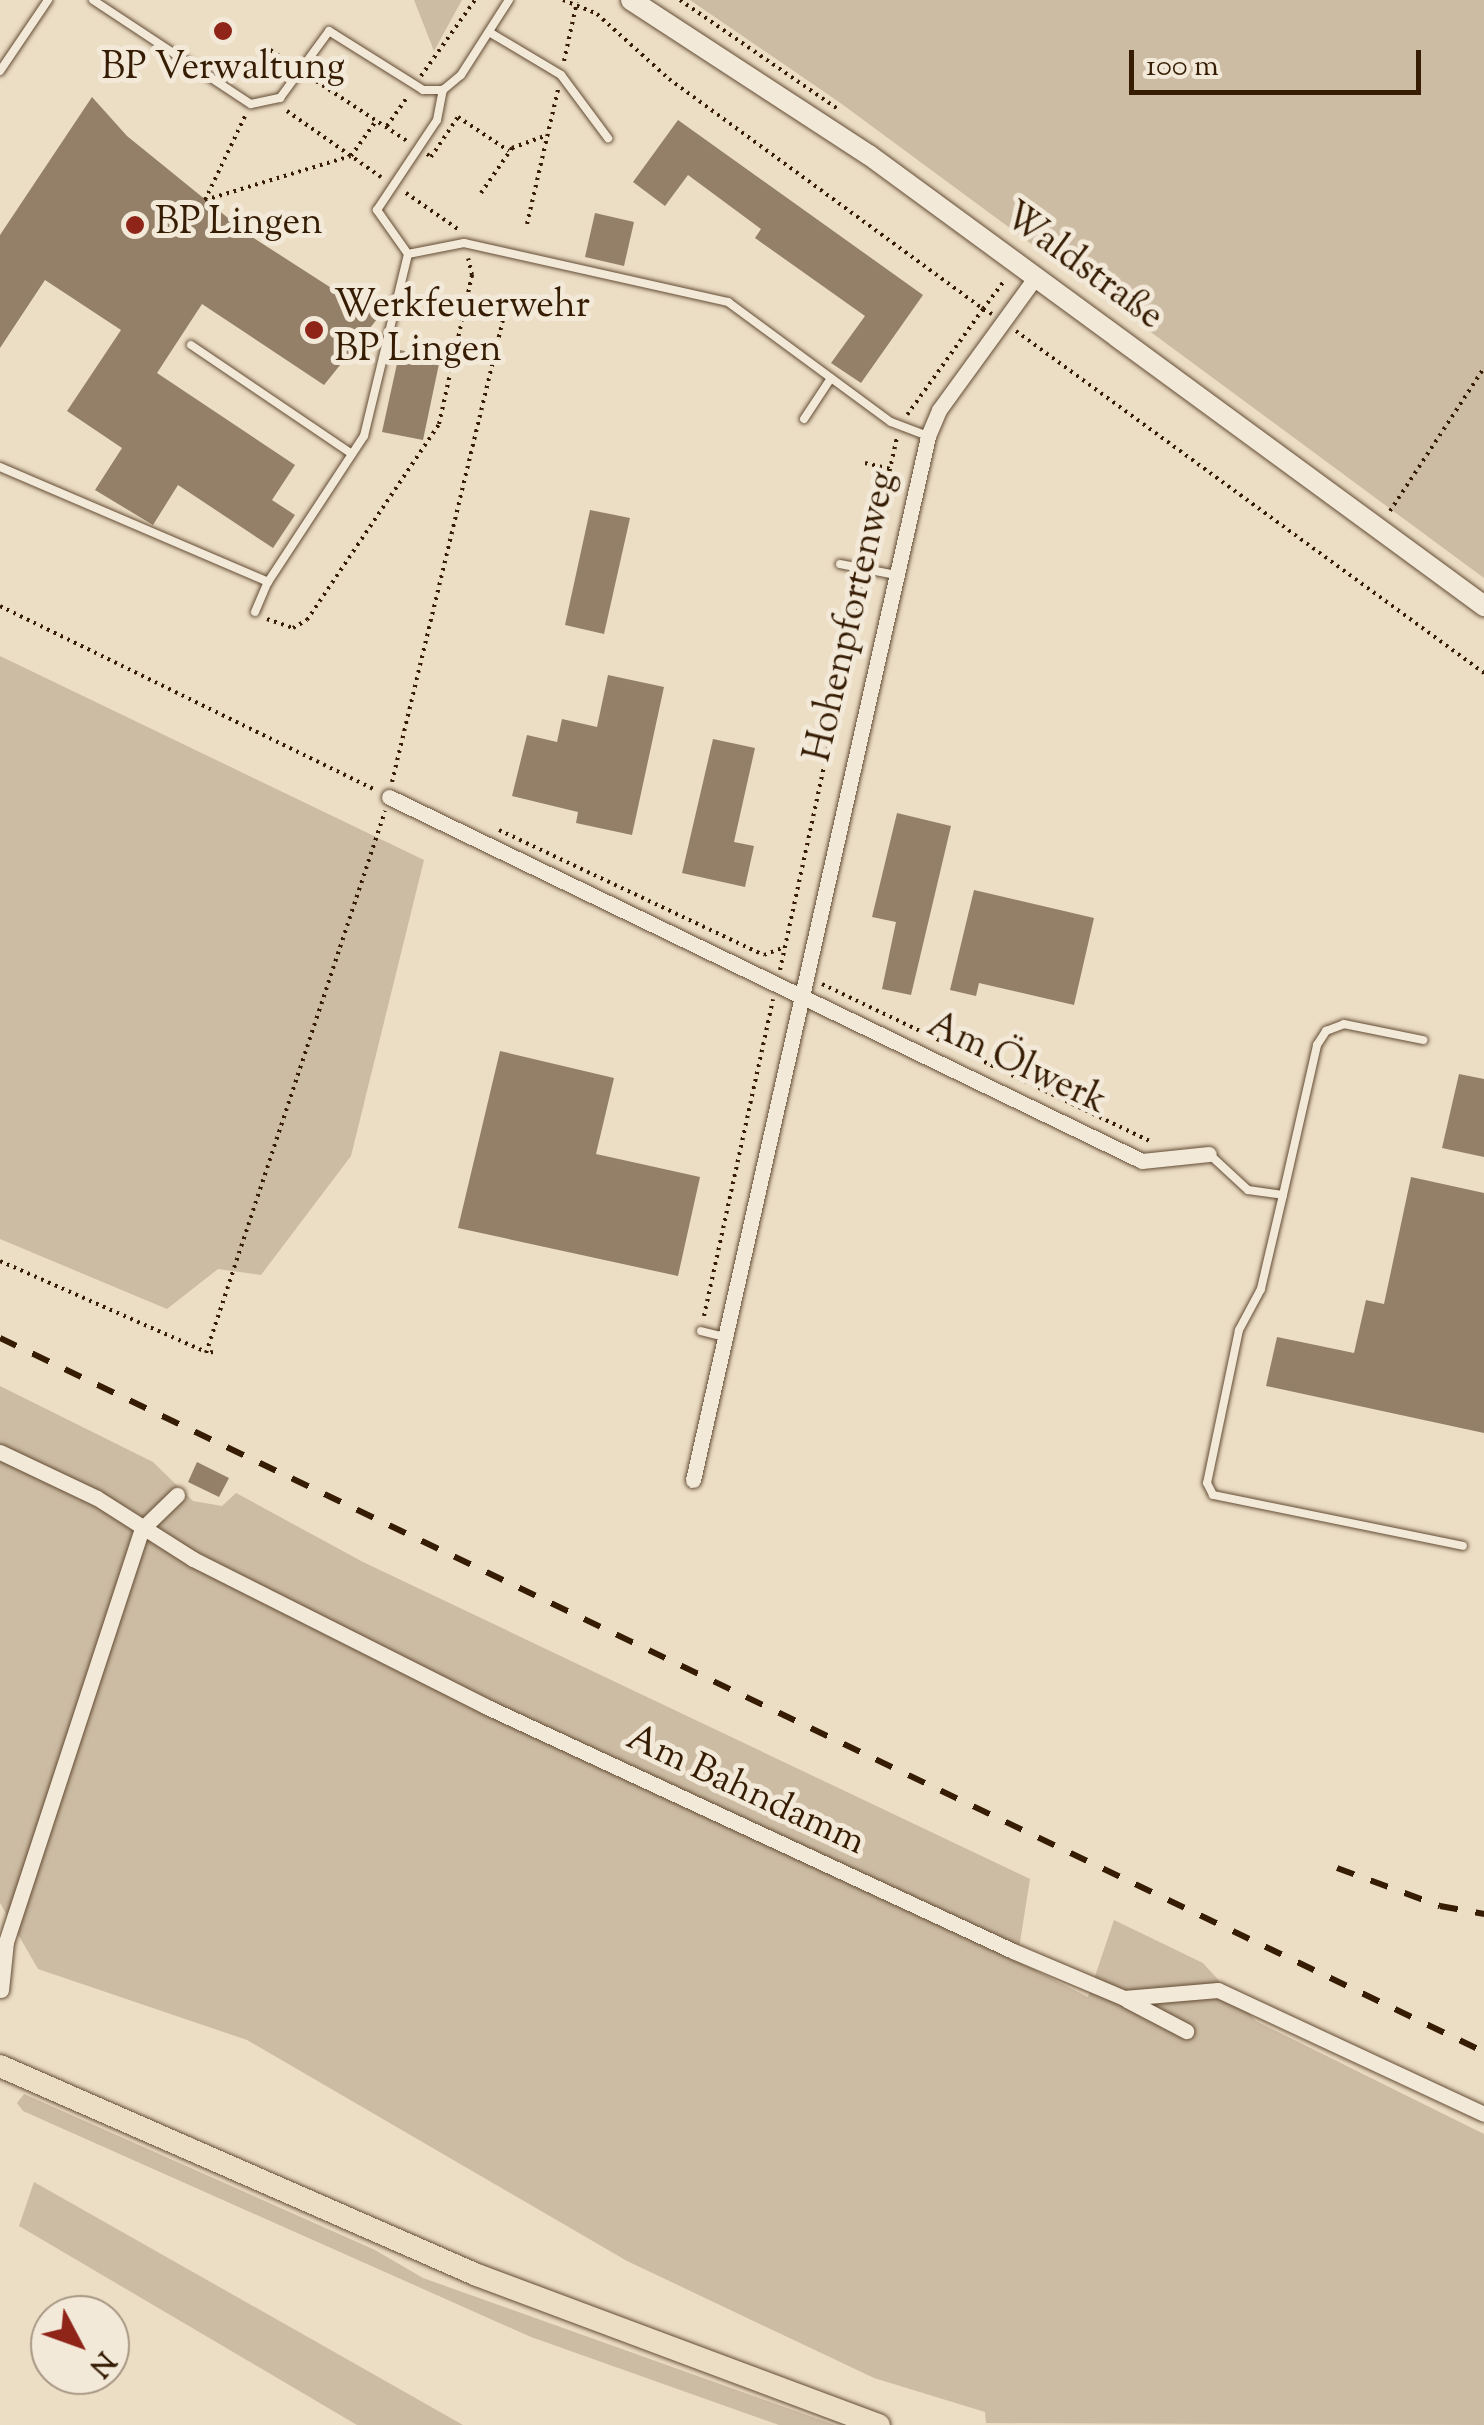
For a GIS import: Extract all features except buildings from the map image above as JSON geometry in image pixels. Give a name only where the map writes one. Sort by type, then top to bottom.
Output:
[{"type":"main road","points":[[0,2066],[477,2275],[879,2425]]},
{"type":"street","name":"Waldstraße","points":[[631,0],[760,79],[1484,606]]},
{"type":"street","name":"Hohenpfortenweg","points":[[692,1480],[928,436],[938,410],[1036,278]]},
{"type":"street","points":[[389,797],[801,999]]},
{"type":"street","name":"Am Ölwerk","points":[[801,999],[1142,1160],[1209,1154]]},
{"type":"street","name":"Am Bahndamm","points":[[0,1452],[97,1498],[142,1529],[485,1706],[1124,1998],[1218,1990],[1484,2114]]},
{"type":"street","points":[[1,1990],[6,1942],[142,1529],[177,1494]]},
{"type":"street","points":[[1124,1998],[1186,2031]]},
{"type":"lane","points":[[0,71],[48,0]]},
{"type":"lane","points":[[94,0],[251,104],[280,98],[329,31],[416,85],[443,90]]},
{"type":"lane","points":[[254,612],[268,582],[364,436],[408,254],[377,210],[437,120],[443,90],[461,75],[509,0]]},
{"type":"lane","points":[[489,32],[561,75],[608,138]]},
{"type":"lane","points":[[408,254],[464,243],[728,302],[899,426],[928,436]]},
{"type":"lane","points":[[191,345],[352,454]]},
{"type":"lane","points":[[804,419],[831,378]]},
{"type":"lane","points":[[0,468],[268,582]]},
{"type":"lane","points":[[840,564],[896,574]]},
{"type":"lane","points":[[1423,1040],[1344,1024],[1326,1031],[1317,1046],[1261,1289],[1240,1330],[1206,1483],[1213,1495],[1463,1546]]},
{"type":"lane","points":[[1209,1154],[1248,1190],[1282,1195]]},
{"type":"lane","points":[[700,1331],[725,1337]]},
{"type":"path","points":[[386,127],[475,0]]},
{"type":"path","points":[[563,0],[597,14],[670,79],[1484,674]]},
{"type":"path","points":[[264,46],[432,158],[458,117],[509,152]]},
{"type":"path","points":[[251,104],[206,200],[351,156],[376,120]]},
{"type":"path","points":[[481,194],[509,152],[548,136],[526,224]]},
{"type":"path","points":[[1017,264],[899,426],[779,973],[806,977],[1154,1142]]},
{"type":"path","points":[[206,1352],[389,797],[509,296]]},
{"type":"path","points":[[1390,512],[1484,368]]},
{"type":"path","points":[[865,464],[890,469]]},
{"type":"path","points":[[0,606],[389,797]]},
{"type":"path","points":[[488,828],[764,955],[784,947]]},
{"type":"path","points":[[700,1331],[776,988]]},
{"type":"path","points":[[0,1261],[213,1352]]},
{"type":"shaded area","points":[[414,0],[462,0],[434,51]]},
{"type":"shaded area","points":[[690,0],[1484,0],[1484,578],[839,102]]},
{"type":"shaded area","points":[[0,656],[424,860],[351,1156],[261,1275],[218,1269],[167,1309],[0,1239]]},
{"type":"shaded area","points":[[0,1386],[153,1462],[193,1501],[222,1506],[236,1493],[363,1562],[1030,1879],[1017,1961],[1088,1997],[1114,1920],[1203,1963],[1256,2021],[1484,2134],[1484,2425],[986,2423],[985,2412],[874,2378],[627,2261],[247,2040],[38,1969],[0,1903]]},
{"type":"shaded area","points":[[24,2094],[375,2250],[423,2278],[835,2425],[779,2425],[531,2337],[23,2111],[17,2103]]},
{"type":"shaded area","points":[[34,2182],[463,2425],[357,2425],[19,2226]]},
{"type":"railway","points":[[0,1338],[1484,2052]]},
{"type":"railway","points":[[1337,1868],[1440,1906],[1484,1914]]},
{"type":"place","name":"BP Verwaltung","points":[[223,31]]},
{"type":"place","name":"BP Lingen","points":[[135,225]]},
{"type":"place","name":"Werkfeuerwehr BP Lingen","points":[[314,330]]}]
